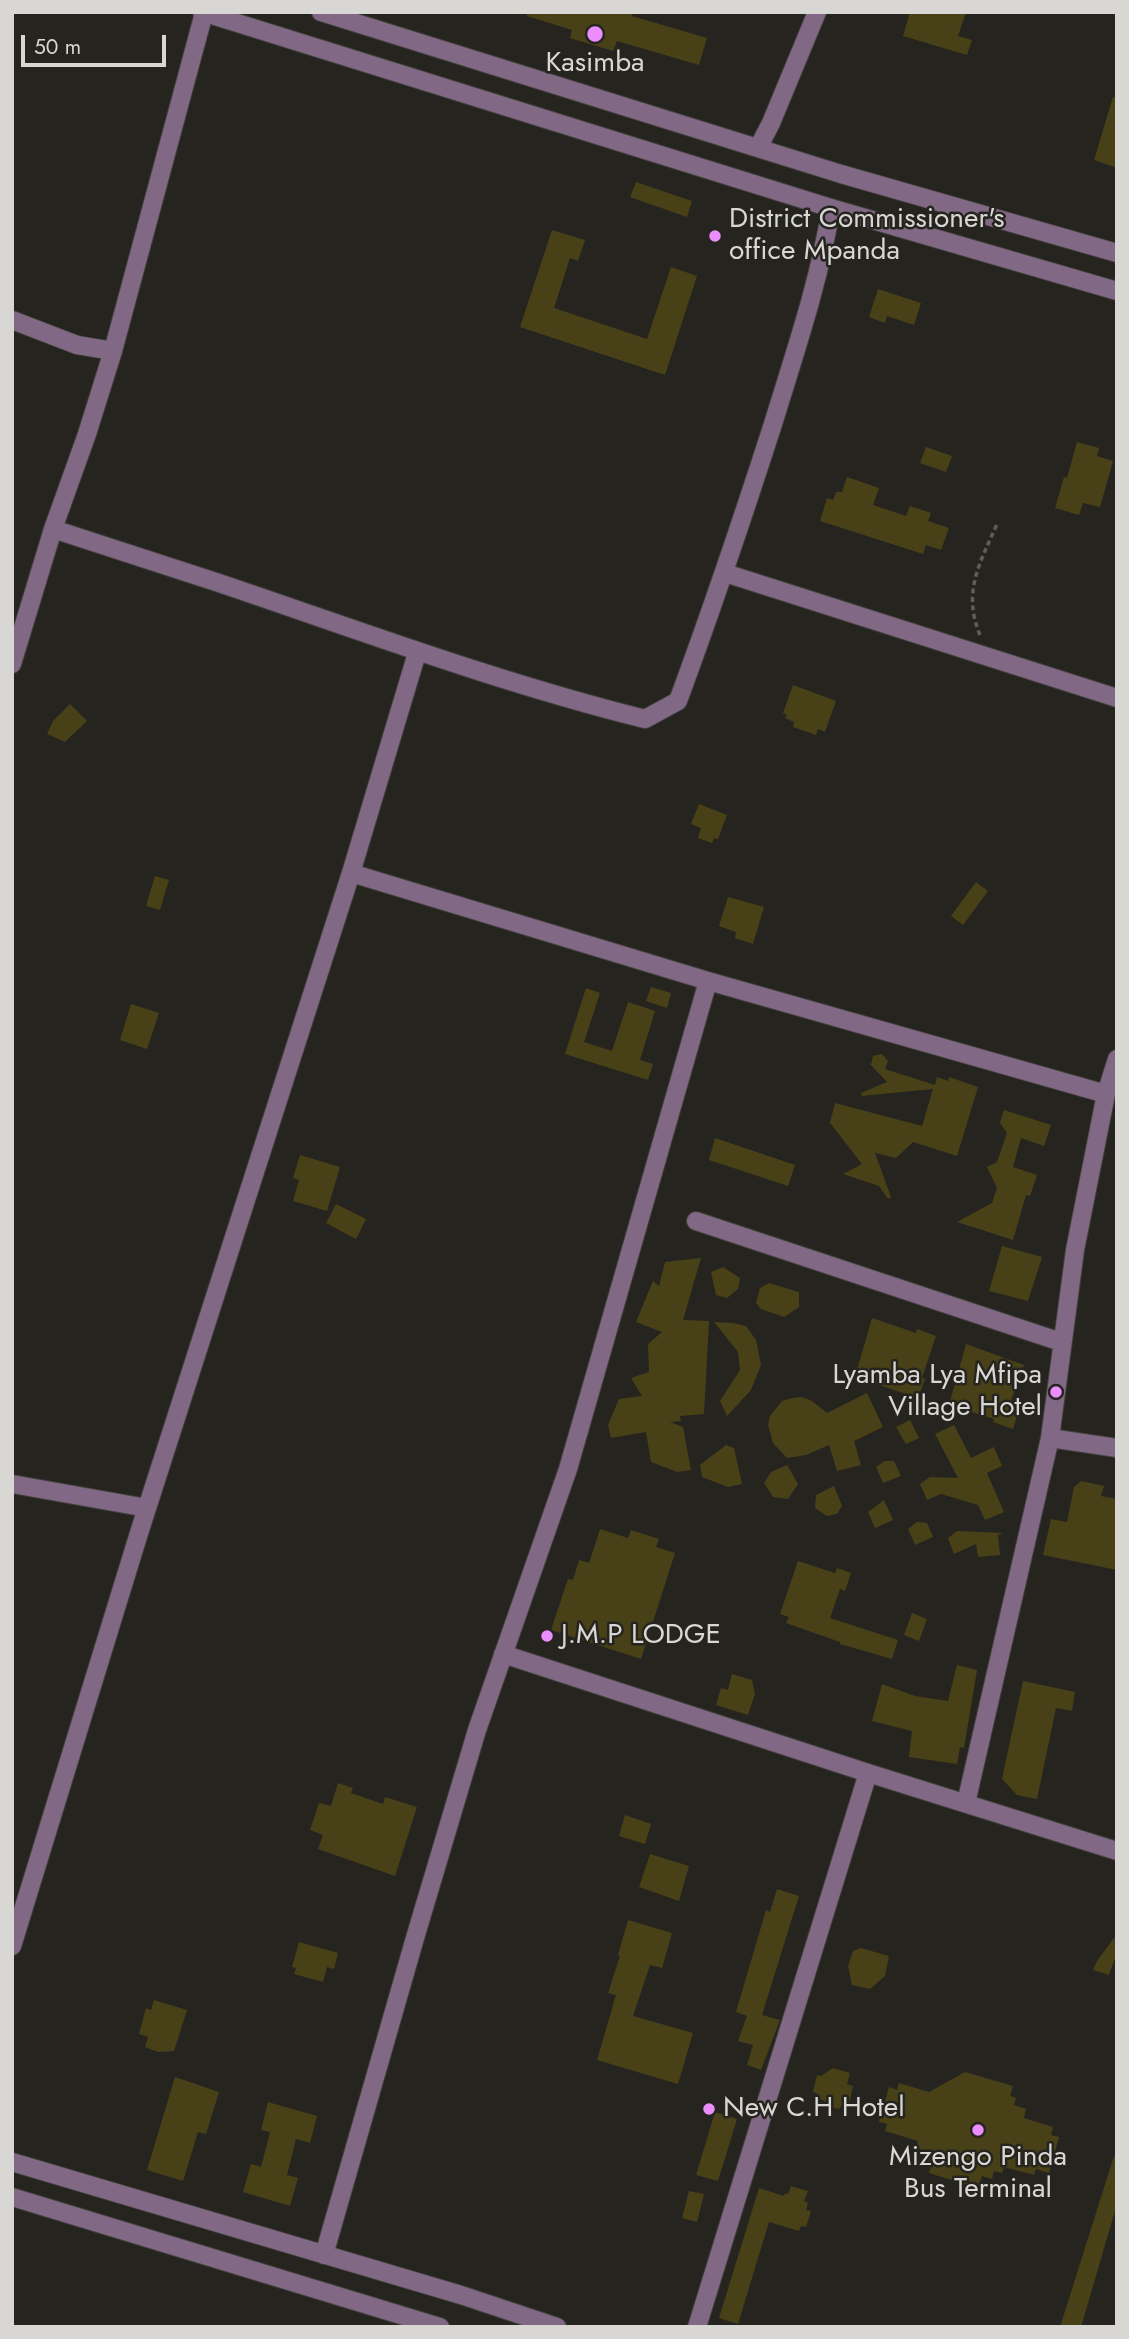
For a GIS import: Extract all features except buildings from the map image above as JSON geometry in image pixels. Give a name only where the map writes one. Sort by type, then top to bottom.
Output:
[{"type":"street","points":[[321,12],[758,148],[1117,253]]},
{"type":"street","points":[[758,148],[817,12]]},
{"type":"street","points":[[12,664],[53,529],[113,351],[203,13],[831,208],[1117,290]]},
{"type":"street","points":[[53,529],[417,653],[581,703],[645,719],[678,701],[725,573],[809,309],[831,208]]},
{"type":"street","points":[[12,320],[77,345],[113,351]]},
{"type":"street","points":[[725,573],[1117,698]]},
{"type":"street","points":[[12,1946],[147,1508],[351,873],[417,653]]},
{"type":"street","points":[[351,873],[708,981],[1106,1094]]},
{"type":"street","points":[[324,2255],[477,1730],[568,1469],[708,981]]},
{"type":"street","points":[[966,1803],[1050,1438],[1075,1250],[1106,1094],[1117,1059]]},
{"type":"street","points":[[696,1221],[1061,1342]]},
{"type":"street","points":[[1050,1438],[1117,1448]]},
{"type":"street","points":[[12,1484],[147,1508]]},
{"type":"street","points":[[503,1654],[1117,1851]]},
{"type":"street","points":[[697,2327],[868,1773]]},
{"type":"street","points":[[12,2162],[461,2295],[557,2327]]},
{"type":"street","points":[[12,2197],[440,2327]]},
{"type":"path","points":[[990,658],[971,608],[972,587],[997,524]]},
{"type":"place","name":"Kasimba","points":[[595,34]]},
{"type":"place","name":"District Commissioner's office Mpanda","points":[[715,236]]},
{"type":"place","name":"Lyamba Lya Mfipa Village Hotel","points":[[1056,1392]]},
{"type":"place","name":"J.M.P LODGE","points":[[547,1636]]},
{"type":"place","name":"New C.H Hotel","points":[[709,2109]]},
{"type":"place","name":"Mizengo Pinda Bus Terminal","points":[[978,2130]]}]
